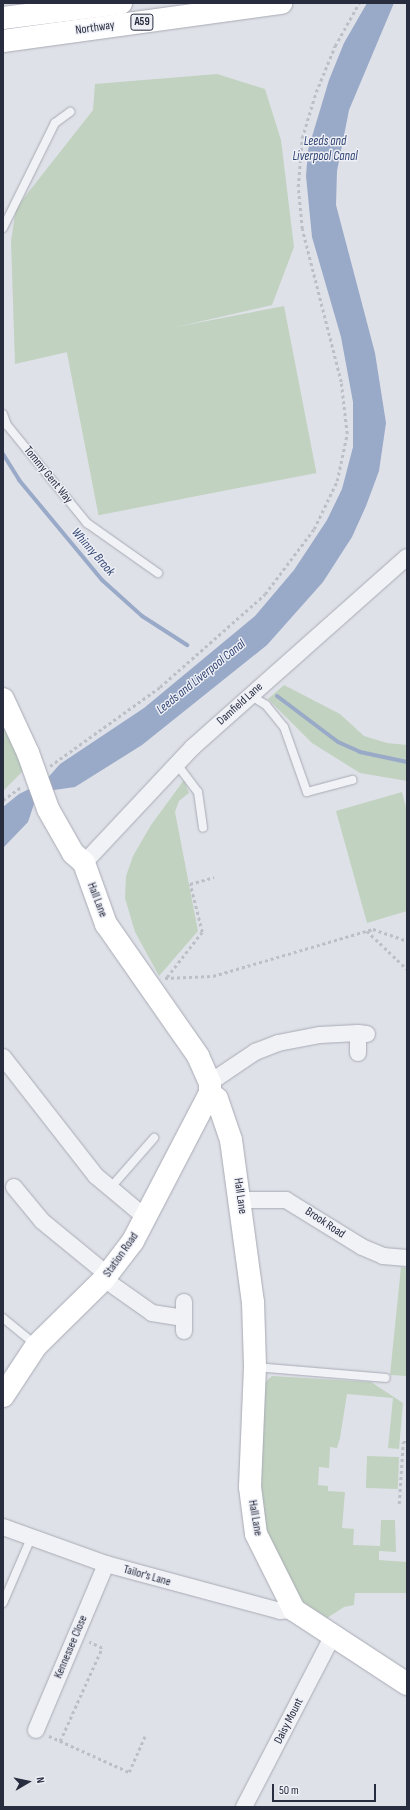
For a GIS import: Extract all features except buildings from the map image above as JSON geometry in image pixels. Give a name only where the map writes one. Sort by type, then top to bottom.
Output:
[{"type":"main road","name":"Northway","points":[[3,18],[121,3]]},
{"type":"main road","name":"Northway","points":[[3,41],[281,3]]},
{"type":"main road","name":"Hall Lane","points":[[3,699],[28,753],[36,782],[48,809],[73,854],[84,863],[106,924],[198,1056],[209,1085],[218,1099],[225,1117],[241,1200],[253,1302],[255,1367],[252,1512],[264,1554],[294,1610],[407,1684]]},
{"type":"main road","name":"Station Road","points":[[3,1396],[36,1346],[106,1277],[145,1217],[209,1085]]},
{"type":"street","name":"Damfield Lane","points":[[84,863],[176,763],[250,695],[407,557]]},
{"type":"street","points":[[209,1085],[218,1077],[255,1052],[278,1043],[320,1035],[362,1034],[358,1053]]},
{"type":"street","points":[[3,1057],[96,1176],[112,1186],[145,1217]]},
{"type":"street","points":[[14,1187],[42,1221],[106,1277],[152,1313],[184,1317]]},
{"type":"street","name":"Brook Road","points":[[241,1200],[286,1200],[362,1247],[383,1256],[407,1258]]},
{"type":"street","name":"Tailor's Lane","points":[[3,1527],[106,1564],[280,1611],[294,1610]]},
{"type":"street","name":"Kennessee Close","points":[[36,1730],[106,1564]]},
{"type":"street","name":"Daisy Mount","points":[[244,1807],[332,1635]]},
{"type":"lane","points":[[3,228],[55,123],[70,112]]},
{"type":"lane","name":"Tommy Gent Way","points":[[3,414],[7,425],[87,523],[158,573]]},
{"type":"lane","points":[[250,695],[266,705],[284,727],[307,792],[352,780]]},
{"type":"lane","points":[[176,763],[198,792],[203,828]]},
{"type":"lane","points":[[112,1186],[154,1138]]},
{"type":"lane","points":[[3,1318],[36,1346]]},
{"type":"lane","points":[[255,1367],[386,1378]]},
{"type":"lane","points":[[3,1603],[31,1538]]},
{"type":"path","points":[[3,800],[36,782],[160,688],[265,594],[314,529],[337,481],[347,434],[341,382],[302,229],[298,186],[302,138],[316,92],[335,46],[359,3]]},
{"type":"path","points":[[162,980],[167,977],[202,932],[190,884],[214,877]]},
{"type":"path","points":[[167,977],[213,976],[374,928],[407,941]]},
{"type":"path","points":[[367,931],[407,969]]},
{"type":"path","points":[[399,1504],[403,1442],[407,1442]]},
{"type":"path","points":[[60,1741],[102,1648],[76,1636]]},
{"type":"path","points":[[36,1730],[129,1772],[145,1736]]},
{"type":"green space","points":[[217,74],[265,89],[281,140],[294,247],[272,305],[15,364],[11,241],[16,208],[93,110],[95,84]]},
{"type":"green space","points":[[284,306],[316,473],[99,515],[66,348]]},
{"type":"green space","points":[[284,685],[340,714],[364,736],[387,743],[407,745],[407,781],[360,773],[312,743],[268,699]]},
{"type":"green space","points":[[3,716],[26,768],[3,791]]},
{"type":"green space","points":[[184,780],[189,793],[179,801],[175,812],[198,931],[159,976],[135,932],[125,898],[126,876],[133,856],[151,825]]},
{"type":"green space","points":[[402,792],[407,811],[407,911],[367,923],[336,811]]},
{"type":"green space","points":[[401,1267],[407,1268],[407,1376],[390,1375]]},
{"type":"green space","points":[[272,1376],[371,1382],[403,1403],[399,1449],[388,1448],[393,1398],[347,1394],[337,1448],[330,1447],[329,1468],[319,1467],[318,1485],[328,1486],[328,1491],[345,1492],[342,1528],[354,1529],[353,1545],[380,1546],[381,1520],[395,1520],[396,1552],[379,1551],[379,1560],[407,1562],[407,1593],[355,1593],[354,1605],[344,1607],[327,1618],[304,1603],[286,1582],[267,1539],[260,1487],[263,1384]]},
{"type":"green space","points":[[367,1456],[399,1457],[398,1489],[366,1488]]},
{"type":"water","name":"Leeds and Liverpool Canal","points":[[367,3],[394,3],[349,110],[337,171],[336,205],[375,353],[386,423],[379,471],[366,506],[352,537],[323,582],[267,645],[142,745],[75,787],[54,790],[34,804],[28,822],[3,848],[3,807],[19,794],[45,781],[60,764],[144,708],[255,616],[294,570],[327,520],[342,489],[353,447],[353,402],[341,337],[312,237],[306,176],[308,150],[329,80],[344,43]]},
{"type":"waterway","name":"Whinny Brook","points":[[3,454],[19,480],[102,580],[142,616],[187,645]]},
{"type":"waterway","name":"Whinny Brook","points":[[277,696],[338,742],[360,752],[407,762]]}]
